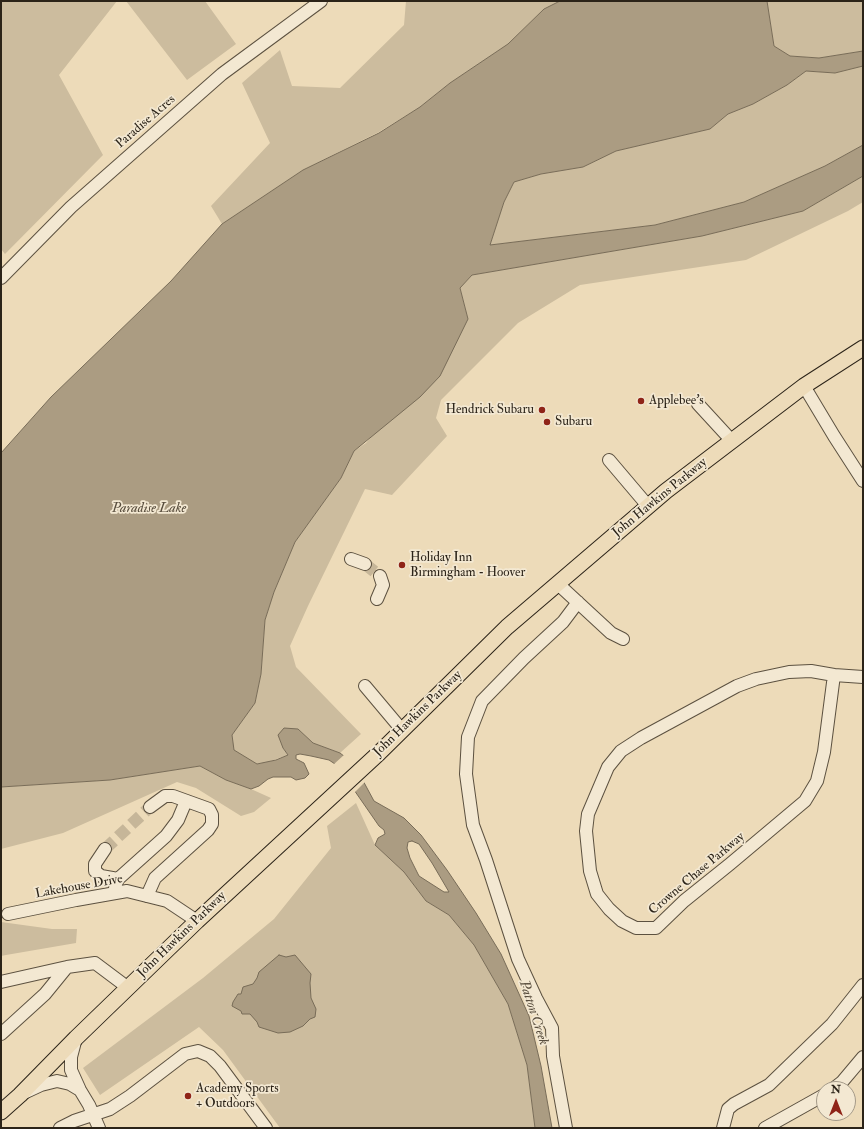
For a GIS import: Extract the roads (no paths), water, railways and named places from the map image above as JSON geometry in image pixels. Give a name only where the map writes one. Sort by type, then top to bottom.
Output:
[{"type":"main road","name":"John Hawkins Parkway","points":[[1,1112],[20,1095],[127,987],[379,753],[507,627],[666,491],[804,386],[863,348]]},
{"type":"street","name":"Paradise Acres","points":[[1,278],[71,208],[222,74],[321,1]]},
{"type":"street","points":[[804,386],[863,481]]},
{"type":"street","points":[[698,404],[732,441]]},
{"type":"street","points":[[609,460],[648,506]]},
{"type":"street","points":[[351,559],[365,564]]},
{"type":"street","points":[[377,599],[383,585],[380,576]]},
{"type":"street","points":[[558,584],[611,633],[623,639]]},
{"type":"street","points":[[566,1128],[553,1056],[552,1028],[518,959],[473,825],[466,774],[468,737],[482,701],[524,658],[563,622],[578,602]]},
{"type":"street","name":"Crowne Chase Parkway","points":[[834,675],[824,752],[817,781],[805,801],[684,901],[656,928],[636,928],[622,921],[609,910],[597,894],[590,871],[586,831],[588,814],[608,767],[621,751],[641,738],[730,690],[756,679],[789,672],[811,671],[834,675],[863,677]]},
{"type":"street","points":[[366,686],[402,730]]},
{"type":"street","points":[[147,896],[155,878],[208,830],[212,824],[212,815],[209,809],[173,796],[165,796],[150,807]]},
{"type":"street","points":[[114,893],[118,879],[166,836],[178,820],[186,801]]},
{"type":"street","points":[[105,849],[95,864],[94,871],[101,876],[118,879]]},
{"type":"street","name":"Lakehouse Drive","points":[[8,914],[127,891],[167,901],[197,921]]},
{"type":"street","points":[[1,982],[67,967],[95,963],[127,987]]},
{"type":"street","points":[[1,1034],[45,994],[67,967]]},
{"type":"street","points":[[723,1128],[728,1110],[734,1104],[769,1085],[832,1024],[863,985]]},
{"type":"street","points":[[76,1038],[70,1065],[73,1076],[86,1099],[99,1128]]},
{"type":"street","points":[[60,1128],[74,1121],[110,1109],[130,1096],[185,1054],[198,1051],[210,1056],[220,1066],[266,1128]]},
{"type":"street","points":[[843,1081],[863,1057]]},
{"type":"street","points":[[20,1095],[41,1085],[57,1081],[70,1084],[80,1090]]},
{"type":"street","points":[[765,1128],[816,1099]]},
{"type":"water","name":"Paradise Lake","points":[[560,1],[767,1],[774,46],[790,56],[819,58],[863,51],[863,66],[835,73],[806,71],[787,85],[753,104],[728,114],[710,129],[616,151],[583,167],[541,174],[514,182],[504,202],[490,245],[655,225],[744,202],[825,166],[863,145],[863,176],[803,211],[702,236],[472,275],[460,288],[468,319],[440,376],[420,397],[354,451],[341,478],[295,542],[274,592],[265,620],[261,674],[255,703],[232,735],[234,750],[257,764],[276,760],[288,755],[283,748],[278,735],[284,728],[298,729],[313,743],[340,753],[354,764],[374,801],[404,818],[421,835],[476,913],[501,954],[529,1016],[541,1066],[552,1128],[535,1128],[527,1065],[508,1004],[474,945],[449,915],[426,901],[404,872],[375,845],[378,838],[385,834],[384,830],[379,826],[335,764],[329,760],[300,754],[296,755],[296,759],[304,763],[309,774],[305,778],[296,780],[291,777],[273,777],[251,789],[226,780],[200,766],[110,780],[1,787],[1,453],[51,397],[171,281],[222,224],[303,170],[379,133],[420,107],[450,83],[508,44],[544,9]],"holes":[[[412,841],[419,844],[432,863],[449,892],[444,892],[419,876],[407,848],[408,842]]]},
{"type":"water","points":[[279,955],[286,957],[295,955],[311,974],[311,998],[316,1009],[315,1017],[310,1019],[303,1026],[290,1032],[278,1033],[259,1027],[257,1022],[250,1014],[242,1014],[241,1011],[232,1006],[238,994],[241,994],[243,987],[253,984],[259,972]]},
{"type":"tunnel","points":[[365,564],[380,576]]},
{"type":"tunnel","points":[[105,849],[150,807]]},
{"type":"place","name":"Applebee's","points":[[641,401]]},
{"type":"place","name":"Hendrick Subaru","points":[[542,410]]},
{"type":"place","name":"Subaru","points":[[547,422]]},
{"type":"place","name":"Holiday Inn Birmingham - Hoover","points":[[402,565]]},
{"type":"place","name":"Academy Sports + Outdoors","points":[[188,1096]]},
{"type":"water label","name":"Patton Creek","points":[[533,1013]]}]
